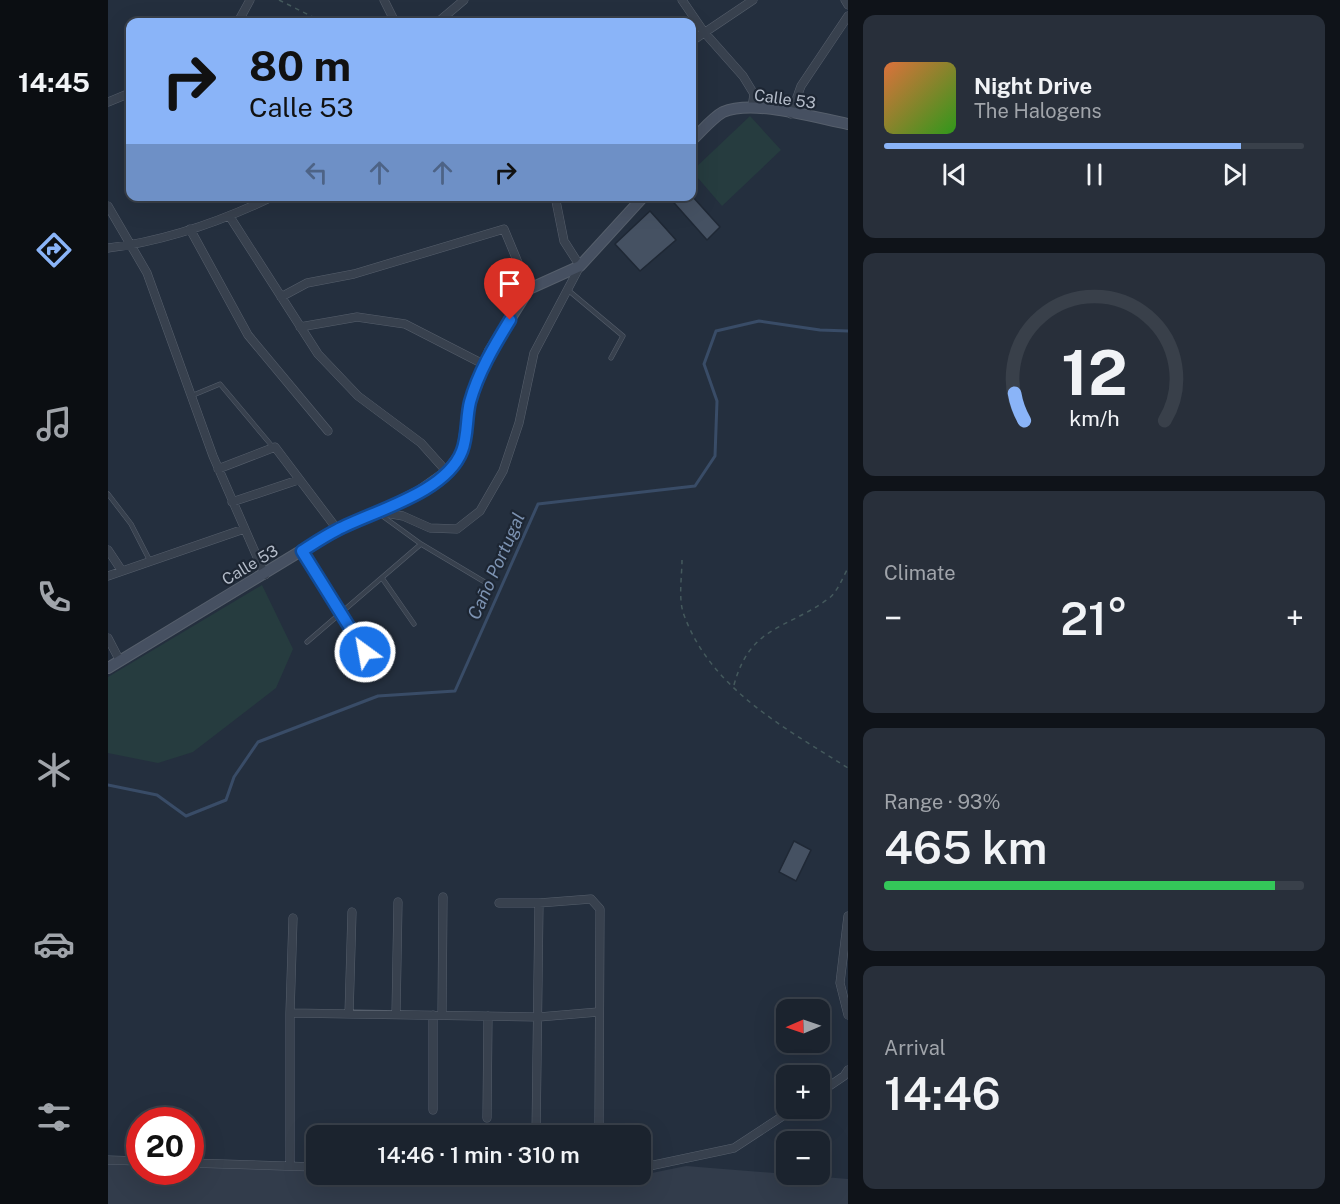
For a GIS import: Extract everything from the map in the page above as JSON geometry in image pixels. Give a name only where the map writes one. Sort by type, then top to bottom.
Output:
[{"type":"street","points":[[240,18],[250,0]]},
{"type":"street","points":[[384,0],[393,18]]},
{"type":"street","points":[[682,0],[694,18]]},
{"type":"street","points":[[696,38],[753,0]]},
{"type":"street","points":[[845,0],[848,5]]},
{"type":"street","points":[[442,18],[461,1]]},
{"type":"street","points":[[791,114],[801,86],[848,16]]},
{"type":"street","points":[[696,20],[743,76],[754,94],[752,108]]},
{"type":"street","points":[[108,102],[126,95]]},
{"type":"street","name":"Calle 53","points":[[696,136],[722,113],[752,108],[848,124]]},
{"type":"street","points":[[108,248],[132,245],[230,217],[264,201]]},
{"type":"street","points":[[556,201],[564,241],[580,266]]},
{"type":"street","points":[[379,512],[403,516],[430,528],[457,529],[480,511],[503,471],[519,423],[534,353],[580,266],[639,201]]},
{"type":"street","points":[[108,206],[147,273],[218,469],[265,575]]},
{"type":"street","points":[[230,217],[318,354],[358,396],[421,443],[447,472]]},
{"type":"street","points":[[190,229],[248,335],[328,431]]},
{"type":"street","points":[[281,297],[307,284],[354,274],[504,230],[529,289],[580,266]]},
{"type":"street","name":"Calle 53","points":[[108,668],[265,575],[337,529],[379,512],[420,491],[447,472],[462,452],[470,402],[490,351],[529,289]]},
{"type":"street","points":[[300,327],[357,317],[405,324],[485,365]]},
{"type":"street","points":[[218,469],[272,446],[278,449],[298,480],[337,529]]},
{"type":"street","points":[[232,502],[298,480]]},
{"type":"street","points":[[108,576],[244,529]]},
{"type":"street","points":[[108,550],[122,571]]},
{"type":"street","points":[[108,638],[120,661]]},
{"type":"street","points":[[433,1110],[443,897]]},
{"type":"street","points":[[499,903],[591,899],[600,909],[599,1124]]},
{"type":"street","points":[[396,1014],[398,902]]},
{"type":"street","points":[[536,1125],[539,903]]},
{"type":"street","points":[[349,1014],[352,912]]},
{"type":"street","points":[[848,916],[840,982],[848,1015]]},
{"type":"street","points":[[290,1166],[290,1012],[293,918]]},
{"type":"street","points":[[290,1012],[539,1017],[598,1012]]},
{"type":"street","points":[[487,1118],[488,1016]]},
{"type":"street","points":[[830,1086],[844,1076],[848,1070]]},
{"type":"street","points":[[651,1166],[734,1148],[778,1119]]},
{"type":"street","points":[[108,1160],[126,1161]]},
{"type":"street","points":[[204,1163],[306,1167]]},
{"type":"lane","points":[[567,289],[623,336],[610,358]]},
{"type":"lane","points":[[191,396],[220,384],[272,446]]},
{"type":"lane","points":[[108,494],[131,524],[150,562]]},
{"type":"lane","points":[[379,512],[421,544],[488,584]]},
{"type":"lane","points":[[307,642],[421,544]]},
{"type":"lane","points":[[302,551],[365,652]]},
{"type":"lane","points":[[382,578],[414,624]]},
{"type":"path","points":[[279,0],[315,18]]},
{"type":"path","points":[[682,560],[683,613],[705,654],[754,708],[848,768]]},
{"type":"path","points":[[734,686],[740,662],[761,637],[831,598],[848,568]]},
{"type":"shaded area","points":[[108,1163],[126,1164],[126,1185],[204,1185],[204,1167],[306,1171],[306,1185],[651,1185],[651,1173],[686,1166],[776,1173],[776,1185],[830,1185],[830,1178],[848,1179],[848,1204],[108,1204]]},
{"type":"green space","points":[[750,116],[781,150],[722,206],[696,176],[696,167]]},
{"type":"green space","points":[[262,585],[293,649],[276,688],[193,752],[158,763],[108,753],[108,677]]},
{"type":"building","points":[[696,200],[720,227],[707,240],[672,201]]},
{"type":"building","points":[[650,211],[676,240],[640,271],[615,244]]},
{"type":"building","points":[[794,841],[811,850],[796,881],[779,872]]},
{"type":"waterway","name":"Caño Portugal","points":[[108,785],[157,795],[186,816],[226,800],[234,777],[258,742],[378,696],[455,691],[538,504],[695,486],[715,456],[717,401],[704,364],[716,331],[759,321],[820,330],[848,331]]},
{"type":"route","points":[[365,652],[302,551],[337,529],[373,515],[420,491],[447,472],[462,452],[470,402],[490,351],[510,320]]}]
